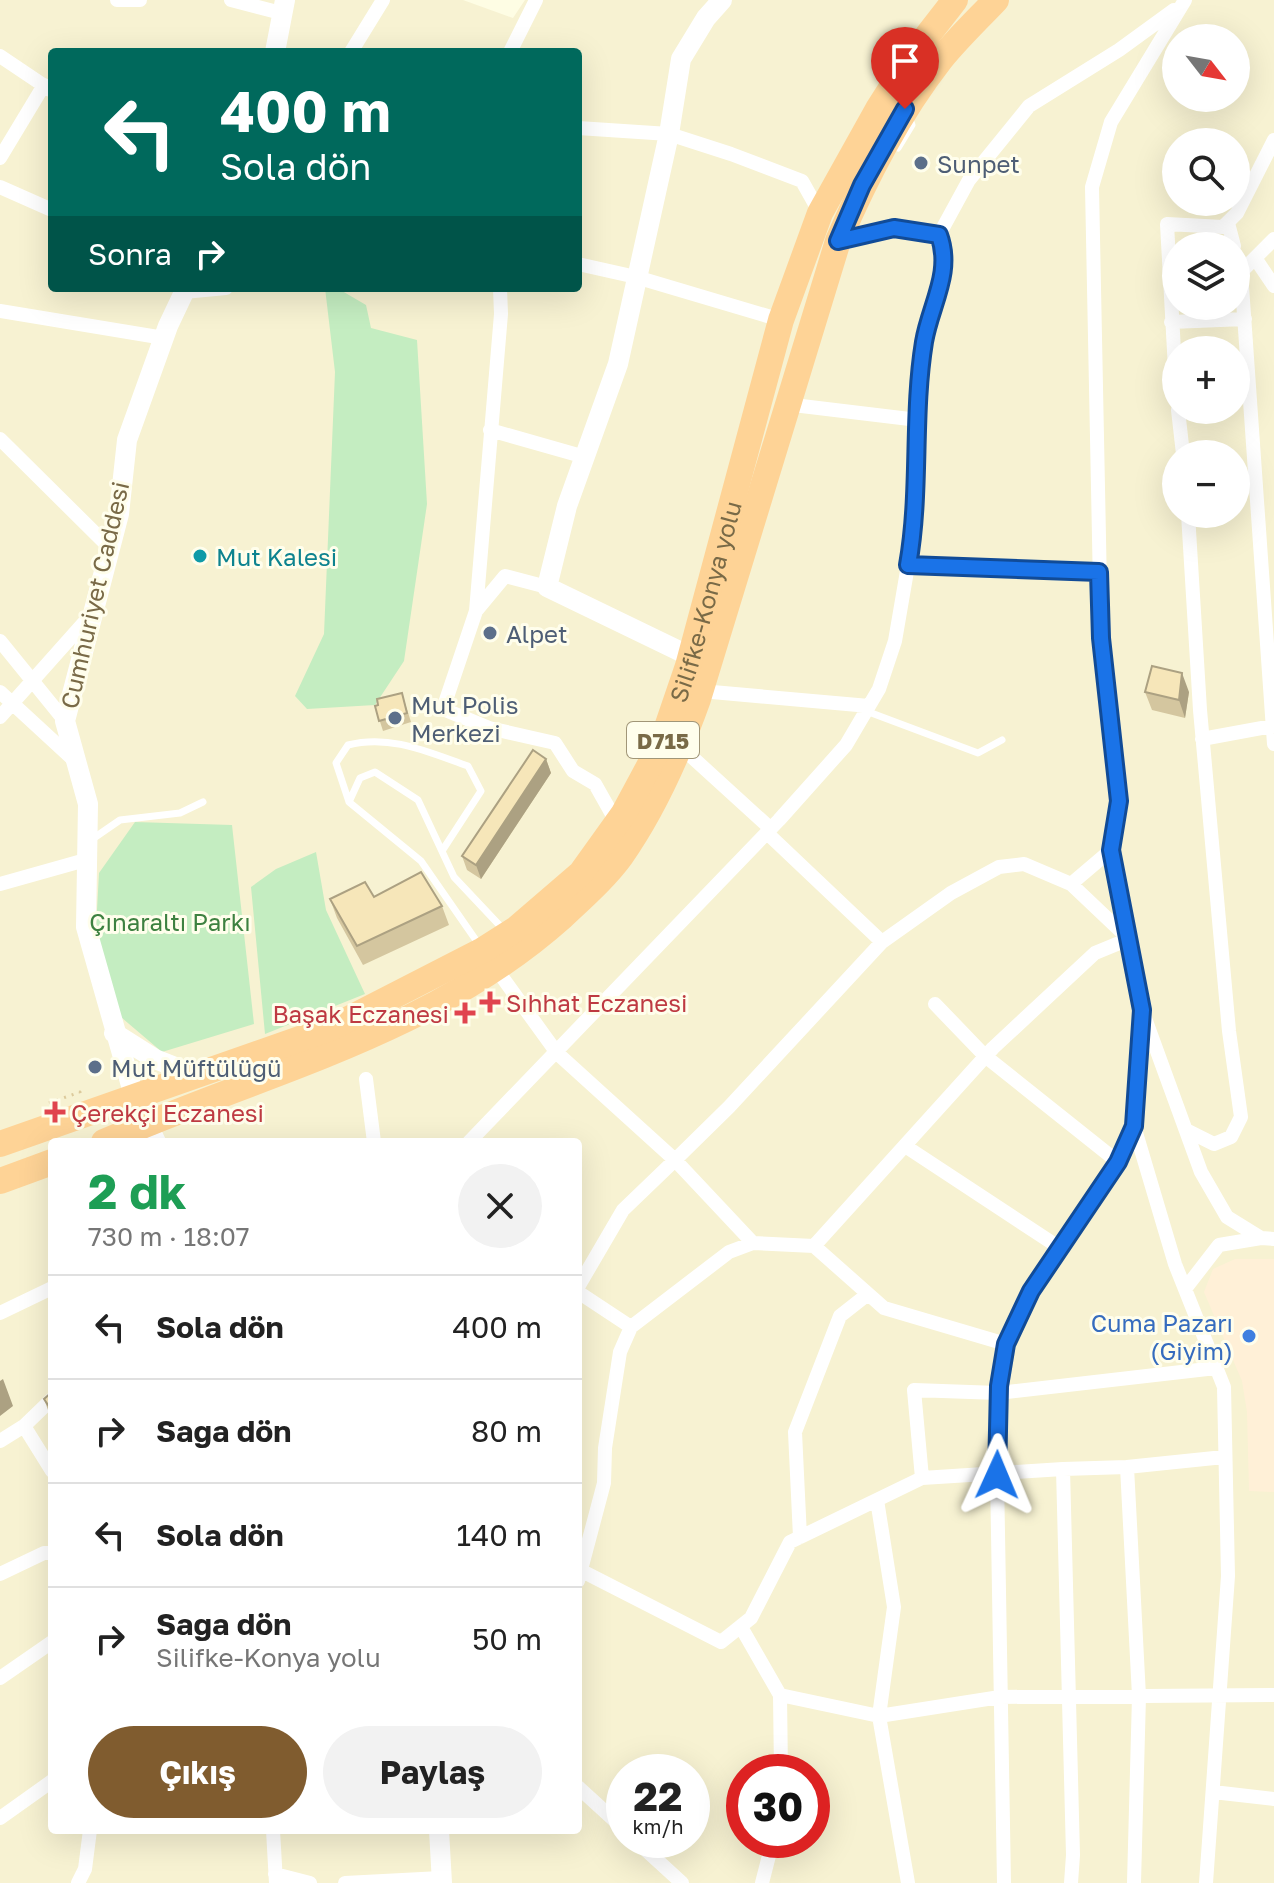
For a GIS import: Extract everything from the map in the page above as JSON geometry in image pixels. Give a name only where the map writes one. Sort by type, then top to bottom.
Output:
[{"type":"highway","name":"Silifke-Konya yolu","points":[[123,1138],[152,1132],[438,1006],[490,960],[576,904],[621,856],[681,747],[701,691],[699,660],[781,320],[820,213],[899,76],[955,0]]},
{"type":"highway","name":"Silifke-Konya yolu","points":[[514,943],[581,873],[617,823],[662,742],[699,660],[838,241],[905,109],[942,57],[996,0]]},
{"type":"highway","name":"Silifke-Konya yolu","points":[[4,1136],[134,1096],[331,1028],[490,960]]},
{"type":"highway","points":[[0,1181],[48,1163]]},
{"type":"street","points":[[117,0],[140,0]]},
{"type":"street","points":[[231,0],[283,7],[276,48]]},
{"type":"street","points":[[353,48],[383,0]]},
{"type":"street","points":[[512,48],[536,0]]},
{"type":"street","points":[[547,587],[567,506],[618,364],[669,134],[681,59],[706,18],[722,0]]},
{"type":"street","points":[[473,1138],[769,831],[846,745],[879,689],[895,641],[908,565],[924,341],[943,280],[943,247],[939,235],[969,180],[1029,106],[1119,50],[1184,2]]},
{"type":"street","points":[[1184,2],[1111,122],[1092,187],[1101,638],[1119,801],[1111,850],[1142,1010],[1201,1172],[1227,1217],[1267,1238]]},
{"type":"street","points":[[0,56],[48,88],[0,158]]},
{"type":"street","points":[[582,128],[669,134],[802,181],[820,213]]},
{"type":"street","points":[[1172,336],[1167,224],[1223,227],[1237,213],[1274,140]]},
{"type":"street","points":[[0,187],[48,208]]},
{"type":"street","points":[[1228,223],[1230,232]]},
{"type":"street","points":[[838,241],[894,228],[939,235]]},
{"type":"street","points":[[1250,263],[1274,239]]},
{"type":"street","points":[[1255,258],[1274,286]]},
{"type":"street","points":[[582,265],[636,277],[781,320]]},
{"type":"street","name":"Cumhuriyet Caddesi","points":[[152,1132],[134,1096],[86,927],[88,804],[65,721],[119,514],[127,440],[184,292]]},
{"type":"street","points":[[500,292],[476,611],[443,709],[489,728],[555,743],[573,771],[595,784],[617,823]]},
{"type":"street","points":[[0,311],[164,338]]},
{"type":"street","points":[[1171,322],[1220,320]]},
{"type":"street","points":[[1245,320],[1274,744]]},
{"type":"street","points":[[785,404],[918,420]]},
{"type":"street","points":[[490,430],[585,457]]},
{"type":"street","points":[[0,439],[109,547]]},
{"type":"street","points":[[1186,1130],[1214,1144],[1231,1137],[1241,1117],[1202,739],[1189,528]]},
{"type":"street","points":[[476,611],[505,576],[547,587],[699,660]]},
{"type":"street","points":[[0,717],[93,612]]},
{"type":"street","points":[[0,641],[65,721]]},
{"type":"street","points":[[701,691],[867,709]]},
{"type":"street","points":[[0,692],[76,763]]},
{"type":"street","points":[[1202,739],[1273,726]]},
{"type":"street","points":[[681,747],[882,942]]},
{"type":"street","points":[[0,884],[89,850]]},
{"type":"street","points":[[1071,884],[1111,850]]},
{"type":"street","points":[[582,1282],[623,1210],[729,1107],[882,942],[951,893],[999,867],[1024,864],[1071,884],[1129,939]]},
{"type":"street","points":[[814,1246],[985,1056],[1095,953],[1129,939]]},
{"type":"street","points":[[490,960],[557,1053],[675,1160],[753,1243]]},
{"type":"street","points":[[935,1004],[985,1056],[1118,1162]]},
{"type":"street","points":[[1004,1883],[998,1393],[1006,1344],[1031,1291],[1118,1162],[1134,1126],[1142,1010]]},
{"type":"street","points":[[114,1033],[155,1059],[193,1074]]},
{"type":"street","points":[[366,1079],[373,1138]]},
{"type":"street","points":[[1134,1126],[1185,1289],[1224,1387],[1228,1576],[1206,1883]]},
{"type":"street","points":[[905,1146],[1060,1248]]},
{"type":"street","points":[[1185,1289],[1219,1245],[1267,1238]]},
{"type":"street","points":[[582,1562],[604,1483],[605,1448],[620,1352],[631,1327],[729,1252],[753,1243],[814,1246],[884,1308],[1006,1344]]},
{"type":"street","points":[[0,1313],[48,1290]]},
{"type":"street","points":[[582,1292],[631,1327]]},
{"type":"street","points":[[800,1537],[795,1432],[840,1316],[868,1294]]},
{"type":"street","points":[[922,1478],[914,1390],[998,1393],[1216,1368]]},
{"type":"street","points":[[0,1441],[24,1426],[48,1403]]},
{"type":"street","points":[[24,1426],[48,1465]]},
{"type":"street","points":[[582,1574],[721,1642],[751,1618],[790,1542],[922,1478],[1127,1467],[1224,1457]]},
{"type":"street","points":[[1127,1467],[1139,1696],[1134,1883]]},
{"type":"street","points":[[1063,1469],[1071,1883]]},
{"type":"street","points":[[877,1500],[894,1607],[879,1716],[908,1883]]},
{"type":"street","points":[[0,1574],[48,1553]]},
{"type":"street","points":[[741,1627],[780,1695],[781,1754]]},
{"type":"street","points":[[0,1678],[48,1645]]},
{"type":"street","points":[[780,1695],[879,1716],[1000,1697],[1274,1695]]},
{"type":"street","points":[[0,1818],[48,1784]]},
{"type":"street","points":[[582,1791],[606,1813]]},
{"type":"street","points":[[1213,1792],[1274,1799]]},
{"type":"street","points":[[78,1883],[85,1869],[89,1834]]},
{"type":"street","points":[[273,1834],[276,1878],[310,1883]]},
{"type":"street","points":[[345,1883],[442,1880],[439,1834]]},
{"type":"street","points":[[653,1858],[677,1881]]},
{"type":"street","points":[[762,1883],[768,1858]]},
{"type":"lane","points":[[892,158],[912,125],[905,109]]},
{"type":"lane","points":[[908,565],[1099,572]]},
{"type":"lane","points":[[867,709],[978,753],[1002,740]]},
{"type":"lane","points":[[442,851],[481,791],[468,766],[413,746],[385,741],[371,739],[348,745],[336,763],[349,802],[421,861],[490,960]]},
{"type":"lane","points":[[349,802],[360,778],[375,772],[418,800],[454,877],[514,943]]},
{"type":"lane","points":[[89,850],[120,820],[180,813],[203,802]]},
{"type":"path","points":[[49,1103],[80,1092]]},
{"type":"shaded area","points":[[0,0],[463,0],[513,18],[525,0],[1274,0],[1274,1883],[0,1883]]},
{"type":"shaded area","name":"Cuma Pazarı (Giyim)","points":[[1235,1259],[1274,1259],[1274,1492],[1249,1491],[1247,1412],[1242,1381],[1204,1292],[1213,1269]]},
{"type":"green space","points":[[325,292],[344,292],[366,305],[371,328],[417,340],[427,504],[404,661],[375,705],[307,709],[295,696],[324,634],[335,372]]},
{"type":"green space","name":"Çınaraltı Parkı","points":[[135,822],[232,825],[254,1024],[162,1052],[115,1012],[96,928],[99,873]]},
{"type":"green space","points":[[316,852],[326,910],[365,994],[265,1034],[251,887],[276,869]]},
{"type":"building","points":[[1152,666],[1182,673],[1179,700],[1145,692]]},
{"type":"building","points":[[402,693],[407,713],[379,721],[375,706],[378,705],[377,699]]},
{"type":"building","points":[[533,750],[546,759],[476,865],[462,856]]},
{"type":"building","points":[[421,872],[442,906],[357,946],[330,899],[365,882],[374,897]]},
{"type":"place","name":"Sunpet","points":[[921,163]]},
{"type":"place","name":"Mut Kalesi","points":[[200,556]]},
{"type":"place","name":"Alpet","points":[[490,633]]},
{"type":"place","name":"Mut Polis Merkezi","points":[[395,718]]},
{"type":"place","name":"Sıhhat Eczanesi","points":[[490,1002]]},
{"type":"place","name":"Başak Eczanesi","points":[[465,1013]]},
{"type":"place","name":"Mut Müftülüğü","points":[[95,1067]]},
{"type":"place","name":"Çerekçi Eczanesi","points":[[55,1112]]},
{"type":"place","name":"Cuma Pazarı (Giyim)","points":[[1249,1336]]},
{"type":"route","points":[[905,109],[862,185],[838,241],[894,228],[939,235],[943,247],[943,280],[924,341],[908,565],[1099,572],[1101,638],[1119,801],[1111,850],[1142,1010],[1134,1126],[1118,1162],[1031,1291],[1006,1344],[999,1386],[997,1475]]}]
